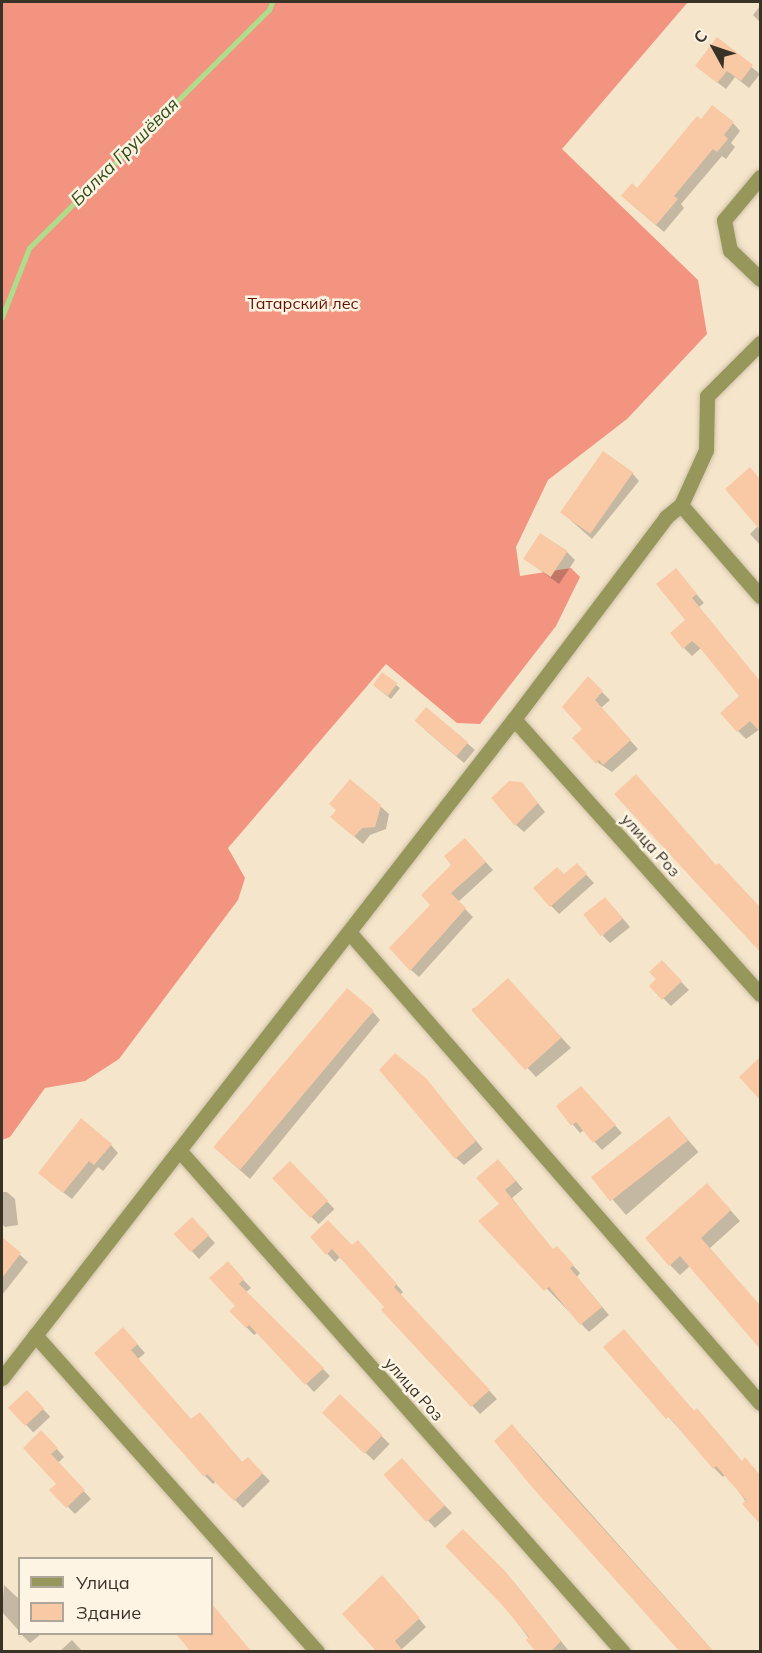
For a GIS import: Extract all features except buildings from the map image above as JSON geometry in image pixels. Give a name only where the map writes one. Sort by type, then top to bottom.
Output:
[{"type":"street","points":[[760,177],[724,220],[730,250],[760,279]]},
{"type":"street","points":[[2,1378],[514,719],[666,517],[681,505],[706,450],[707,396],[760,343]]},
{"type":"street","points":[[681,505],[760,596]]},
{"type":"street","name":"улица Роз","points":[[514,719],[760,994]]},
{"type":"street","points":[[349,932],[760,1403]]},
{"type":"street","name":"улица Роз","points":[[179,1150],[623,1652]]},
{"type":"street","points":[[35,1335],[317,1652]]},
{"type":"green space","name":"Татарский лес","points":[[2,2],[688,2],[562,149],[698,280],[707,334],[627,419],[548,480],[516,547],[520,576],[571,568],[580,577],[556,626],[480,724],[457,723],[386,664],[228,848],[245,878],[238,900],[119,1059],[85,1081],[45,1088],[10,1137],[2,1140]]},
{"type":"waterway","name":"Балка Грушёвая","points":[[2,317],[29,248],[269,10],[272,2]]}]
